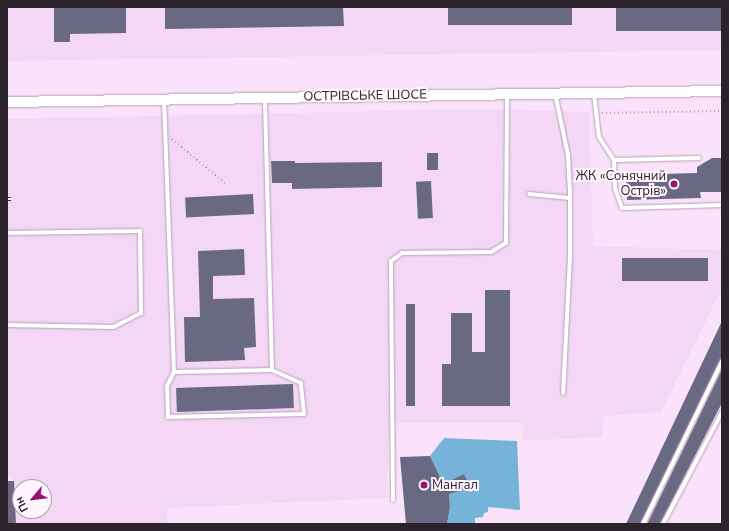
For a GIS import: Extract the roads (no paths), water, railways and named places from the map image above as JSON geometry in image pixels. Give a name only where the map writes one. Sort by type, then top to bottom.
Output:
[{"type":"street","name":"ОСТРІВСЬКЕ ШОСЕ","points":[[7,102],[722,91]]},
{"type":"lane","points":[[555,93],[568,155],[570,198],[563,393]]},
{"type":"lane","points":[[594,93],[599,137],[614,160],[615,188],[622,208],[722,205]]},
{"type":"lane","points":[[393,500],[392,261],[402,253],[491,252],[506,243],[507,94]]},
{"type":"lane","points":[[265,98],[272,370]]},
{"type":"lane","points":[[164,99],[174,372],[167,386],[168,418],[304,414],[301,383],[272,370],[174,372]]},
{"type":"lane","points":[[614,160],[699,158]]},
{"type":"lane","points":[[529,194],[570,198]]},
{"type":"lane","points":[[7,233],[140,231],[141,312],[113,327],[7,325]]},
{"type":"lane","points":[[643,524],[722,361]]},
{"type":"lane","points":[[663,524],[722,412]]},
{"type":"water","points":[[444,438],[517,441],[520,510],[488,507],[488,512],[484,513],[483,517],[475,518],[475,524],[447,524],[450,507],[449,494],[471,488],[464,474],[443,484],[439,477],[430,456]]},
{"type":"place","name":"ЖК «Сонячний Острів»","points":[[674,184]]},
{"type":"place","name":"Мангал","points":[[424,485]]}]
